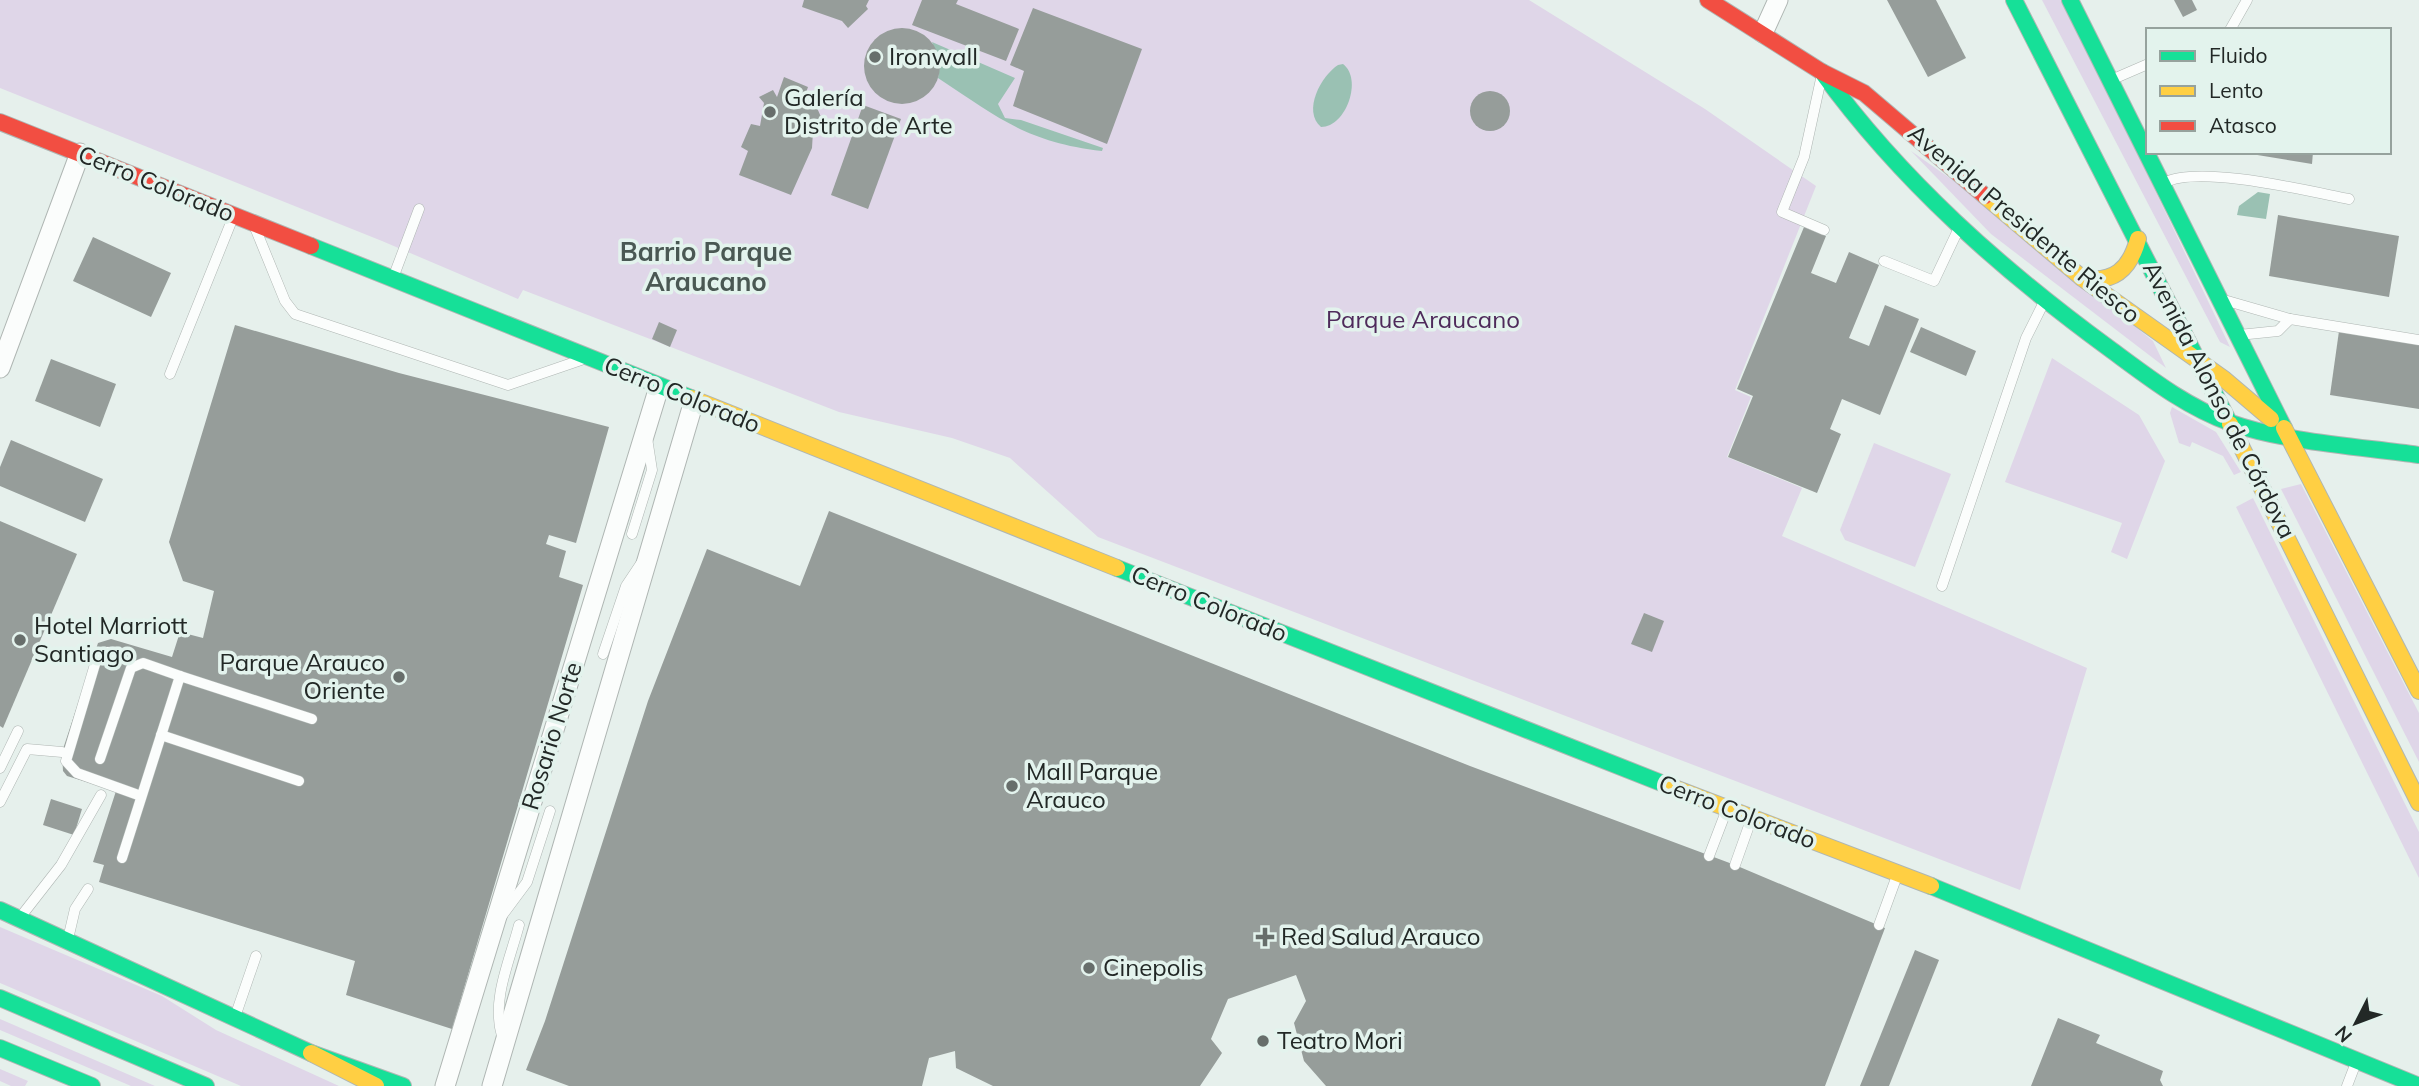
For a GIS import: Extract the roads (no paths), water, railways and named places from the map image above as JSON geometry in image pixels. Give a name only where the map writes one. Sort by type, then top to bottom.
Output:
[{"type":"main road","name":"Avenida Presidente Riesco","points":[[1708,0],[1822,72],[1864,93],[2082,278],[2247,396],[2287,435]]},
{"type":"main road","name":"Avenida Alonso de Córdova","points":[[2014,0],[2138,239],[2419,803]]},
{"type":"main road","name":"Avenida Alonso de Córdova","points":[[2070,0],[2146,153]]},
{"type":"main road","name":"Avenida Presidente Riesco","points":[[1822,72],[1850,111],[1898,167],[1959,227],[2044,301],[2174,395],[2230,423],[2287,435],[2419,455]]},
{"type":"main road","name":"Cerro Colorado","points":[[0,122],[694,401],[1752,819],[1898,873],[2419,1086]]},
{"type":"main road","name":"Avenida Alonso de Córdova","points":[[2146,154],[2419,691]]},
{"type":"main road","points":[[2082,278],[2094,282],[2118,276],[2135,255],[2138,239]]},
{"type":"main road","points":[[0,909],[235,1017],[376,1086]]},
{"type":"main road","points":[[0,998],[206,1086]]},
{"type":"main road","points":[[0,1048],[92,1086]]},
{"type":"main road","points":[[311,1053],[403,1086]]},
{"type":"street","points":[[1763,33],[1778,0]]},
{"type":"street","points":[[0,368],[80,153]]},
{"type":"street","name":"Rosario Norte","points":[[445,1086],[659,387]]},
{"type":"street","name":"Rosario Norte","points":[[492,1086],[694,401]]},
{"type":"lane","points":[[2231,28],[2247,0]]},
{"type":"lane","points":[[2110,80],[2146,65]]},
{"type":"lane","points":[[1822,72],[1804,157],[1782,212],[1824,230]]},
{"type":"lane","points":[[2161,184],[2182,175],[2245,180],[2349,199]]},
{"type":"lane","points":[[393,278],[419,209]]},
{"type":"lane","points":[[170,374],[234,215]]},
{"type":"lane","points":[[254,223],[285,301],[295,314],[508,385],[588,357]]},
{"type":"lane","points":[[1884,261],[1934,281],[1959,227]]},
{"type":"lane","points":[[2218,298],[2290,319],[2419,340]]},
{"type":"lane","points":[[1942,586],[2026,338],[2044,301]]},
{"type":"lane","points":[[2237,336],[2278,331],[2290,319]]},
{"type":"lane","points":[[632,534],[652,470],[646,430]]},
{"type":"lane","points":[[603,654],[626,586],[649,554]]},
{"type":"lane","points":[[116,652],[104,652],[96,661],[66,761],[77,773],[141,796]]},
{"type":"lane","points":[[100,759],[131,668],[143,663],[312,719]]},
{"type":"lane","points":[[122,858],[180,676]]},
{"type":"lane","points":[[0,768],[18,731]]},
{"type":"lane","points":[[161,735],[299,781]]},
{"type":"lane","points":[[0,802],[27,749],[62,752]]},
{"type":"lane","points":[[20,918],[61,865],[101,795]]},
{"type":"lane","points":[[1709,856],[1727,809]]},
{"type":"lane","points":[[495,923],[527,882],[550,811]]},
{"type":"lane","points":[[1734,865],[1752,819]]},
{"type":"lane","points":[[1879,925],[1898,873]]},
{"type":"lane","points":[[68,939],[75,909],[88,889]]},
{"type":"lane","points":[[504,1043],[499,1004],[519,925]]},
{"type":"lane","points":[[235,1017],[256,956]]},
{"type":"lane","points":[[2347,1086],[2357,1060]]},
{"type":"place","name":"Ironwall","points":[[875,57]]},
{"type":"place","name":"Galería Distrito de Arte","points":[[770,112]]},
{"type":"place","name":"Hotel Marriott Santiago","points":[[20,640]]},
{"type":"place","name":"Parque Arauco Oriente","points":[[399,677]]},
{"type":"place","name":"Mall Parque Arauco","points":[[1012,786]]},
{"type":"place","name":"Red Salud Arauco","points":[[1265,937]]},
{"type":"place","name":"Cinepolis","points":[[1089,968]]},
{"type":"place","name":"Teatro Mori","points":[[1263,1041]]},
{"type":"district","name":"Barrio Parque Araucano","points":[[706,267]]},
{"type":"park label","name":"Parque Araucano","points":[[1423,320]]}]
